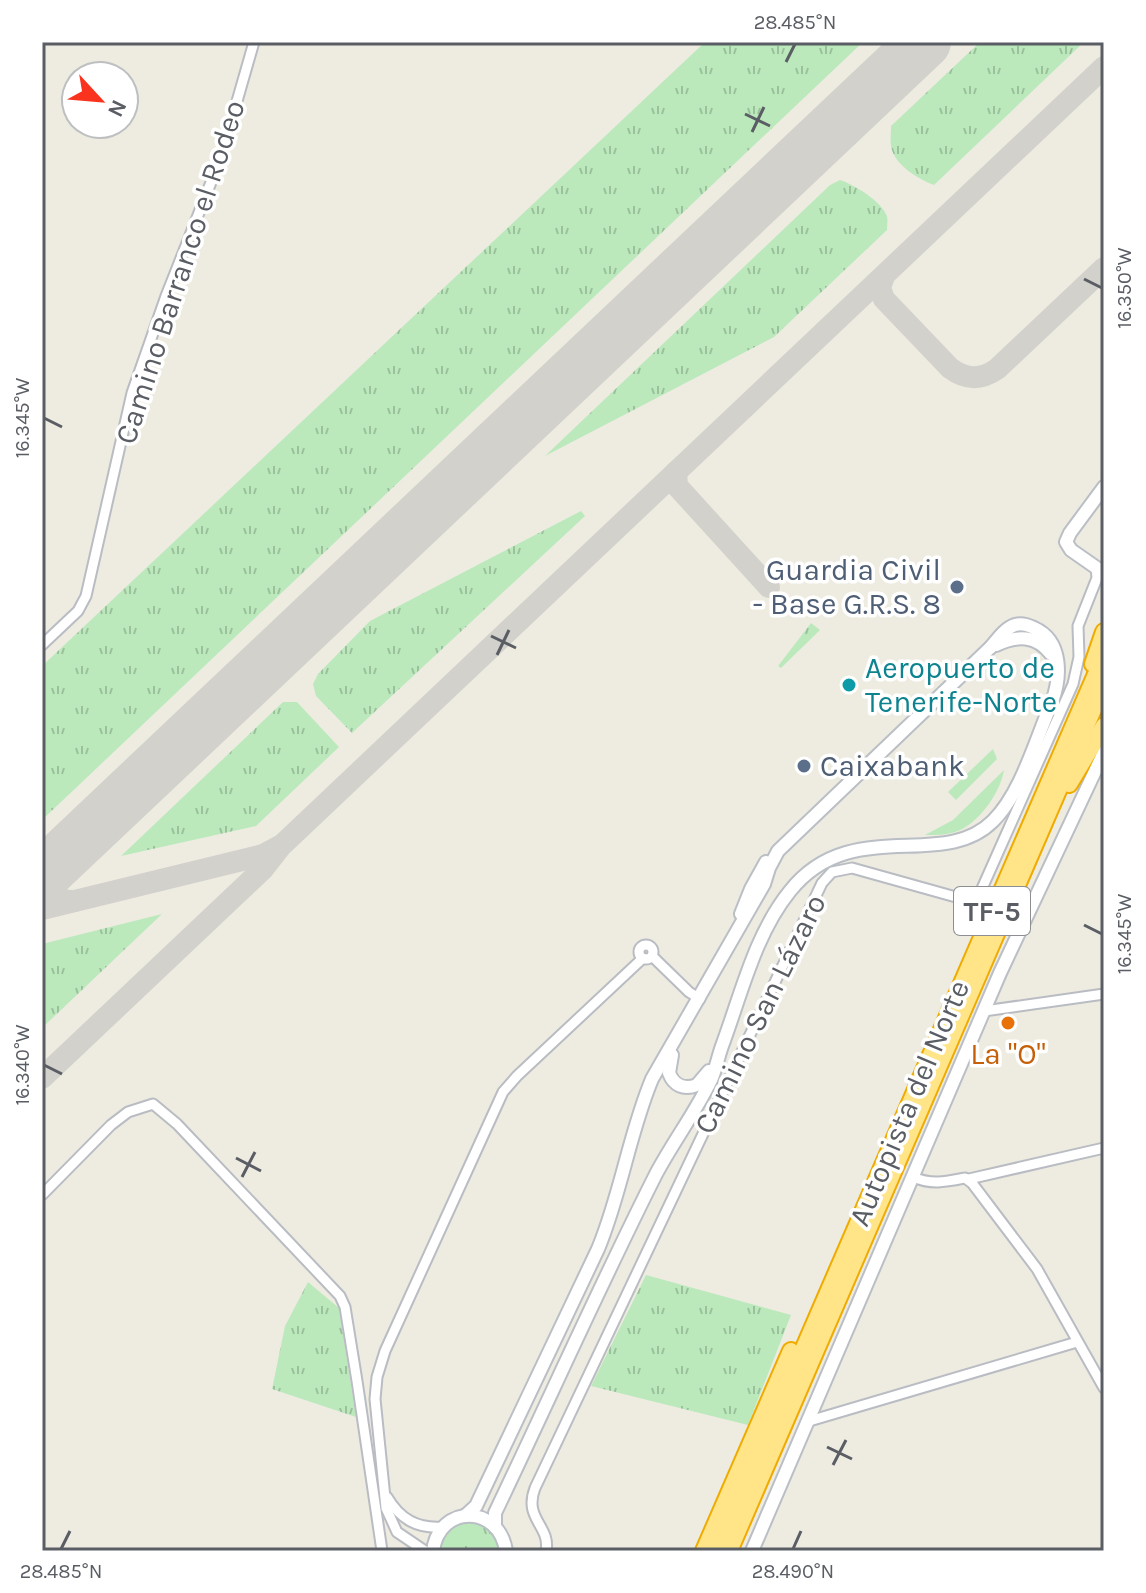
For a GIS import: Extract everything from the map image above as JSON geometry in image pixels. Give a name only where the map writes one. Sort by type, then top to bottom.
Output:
[{"type":"highway","points":[[1078,711],[1104,632]]},
{"type":"highway","name":"Autopista del Norte","points":[[716,1551],[1104,656]]},
{"type":"highway","name":"Autopista del Norte","points":[[729,1551],[1104,684]]},
{"type":"highway","points":[[1047,819],[1104,726]]},
{"type":"highway","points":[[740,1551],[843,1311],[877,1224],[882,1202]]},
{"type":"highway","points":[[704,1551],[826,1273],[845,1251]]},
{"type":"main road","points":[[1100,570],[1071,550],[1066,542],[1104,487]]},
{"type":"main road","points":[[495,1526],[495,1513],[656,1175],[708,1086],[763,937],[780,905],[794,886],[817,866],[849,851],[946,842],[986,828],[1000,813],[1019,781],[1052,702],[1058,666],[1046,648],[1031,639],[1012,638],[990,648],[775,848],[751,889],[733,935]]},
{"type":"main road","points":[[752,1551],[984,1011],[1104,752]]},
{"type":"main road","points":[[433,1551],[443,1527],[465,1516],[476,1506],[598,1249],[614,1207],[647,1092],[674,1039],[764,884],[778,851],[799,828]]},
{"type":"main road","points":[[684,1026],[668,1065],[674,1083],[685,1087],[697,1085],[718,1059]]},
{"type":"main road","points":[[465,1516],[481,1518],[495,1526],[506,1550]]},
{"type":"street","name":"Camino Barranco el Rodeo","points":[[42,645],[78,611],[86,596],[132,393],[166,296],[221,157],[254,42]]},
{"type":"street","name":"Camino San Lázaro","points":[[546,1551],[547,1537],[535,1519],[531,1505],[535,1488],[822,883],[832,872],[847,868],[963,899],[980,893],[1073,684],[1079,657],[1078,626],[1100,570]]},
{"type":"street","points":[[1093,591],[1104,583]]},
{"type":"street","points":[[425,1551],[397,1532],[386,1508],[376,1418],[377,1377],[385,1351],[489,1119],[503,1092],[517,1076],[648,957],[700,999]]},
{"type":"street","points":[[984,1011],[1104,994]]},
{"type":"street","points":[[42,1195],[111,1125],[128,1112],[153,1104],[177,1124],[340,1296],[345,1307],[382,1551]]},
{"type":"street","points":[[913,1177],[937,1183],[969,1179],[1104,1148]]},
{"type":"street","points":[[969,1179],[1037,1269],[1104,1388]]},
{"type":"street","points":[[806,1422],[1077,1342]]},
{"type":"street","points":[[386,1496],[404,1518],[424,1527],[443,1527]]},
{"type":"green space","points":[[705,42],[863,42],[42,820],[42,666]]},
{"type":"green space","points":[[980,42],[1084,42],[934,185],[914,175],[897,159],[891,146],[891,126]]},
{"type":"green space","points":[[840,180],[860,190],[884,210],[887,230],[774,337],[545,456],[830,185]]},
{"type":"green space","points":[[581,511],[585,516],[352,733],[316,696],[313,684],[318,674],[370,621]]},
{"type":"green space","points":[[811,623],[820,630],[781,668],[778,666]]},
{"type":"green space","points":[[283,702],[297,702],[339,747],[256,826],[121,856]]},
{"type":"green space","points":[[993,749],[997,759],[956,800],[948,792]]},
{"type":"green space","points":[[1004,770],[990,802],[971,823],[950,833],[925,835],[953,820]]},
{"type":"green space","points":[[162,914],[42,1028],[42,944]]},
{"type":"green space","points":[[646,1275],[791,1315],[748,1425],[591,1386]]},
{"type":"green space","points":[[308,1282],[339,1308],[356,1417],[272,1389],[285,1326]]},
{"type":"green space","points":[[464,1522],[488,1529],[499,1551],[438,1551],[446,1532]]},
{"type":"taxiway","points":[[42,1078],[263,869],[281,846],[1104,67]]},
{"type":"taxiway","points":[[884,276],[880,288],[884,299],[950,368],[974,377],[997,369],[1104,268]]},
{"type":"taxiway","points":[[676,472],[677,486],[769,587]]},
{"type":"taxiway","points":[[42,909],[263,855],[280,846]]},
{"type":"taxiway","points":[[56,863],[50,877],[52,889],[59,898],[74,901]]},
{"type":"runway","points":[[42,876],[924,42]]},
{"type":"place","name":"Guardia Civil - Base G.R.S. 8","points":[[957,587]]},
{"type":"place","name":"Aeropuerto de Tenerife-Norte","points":[[849,685]]},
{"type":"place","name":"Caixabank","points":[[804,766]]},
{"type":"place","name":"La \"O\"","points":[[1008,1023]]}]
